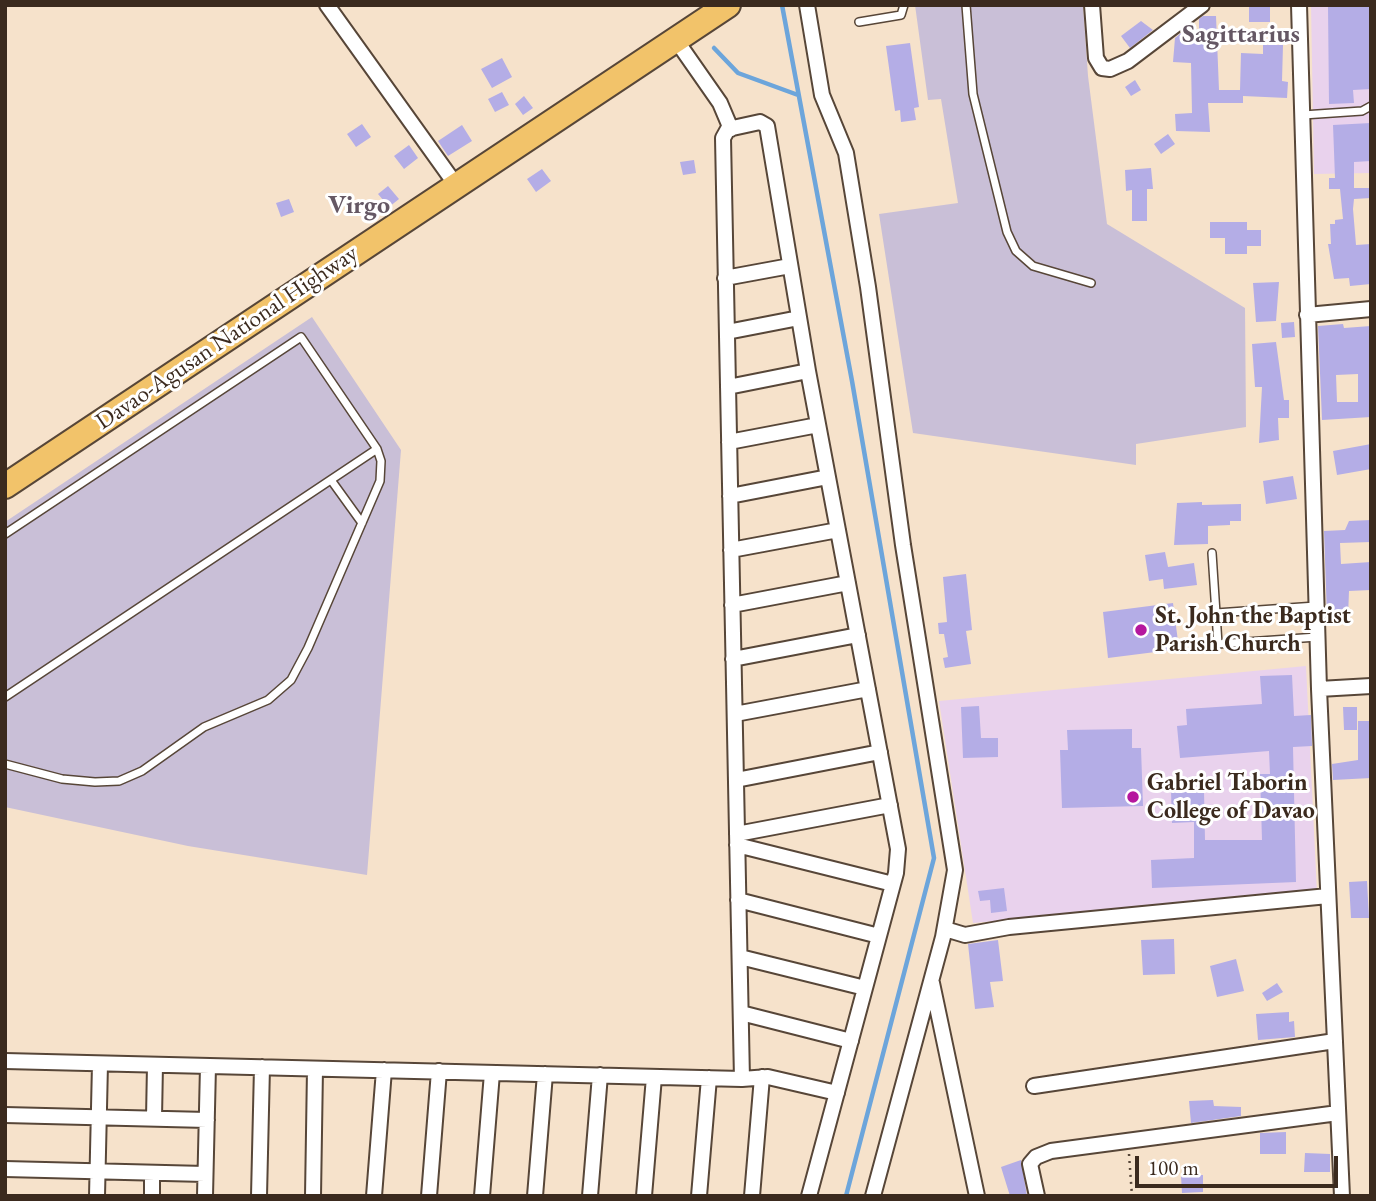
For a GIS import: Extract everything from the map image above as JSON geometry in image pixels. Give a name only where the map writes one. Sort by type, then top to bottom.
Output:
[{"type":"highway","name":"Davao-Agusan National Highway","points":[[5,486],[728,5]]},
{"type":"street","points":[[327,5],[456,186]]},
{"type":"street","points":[[807,5],[825,103],[846,153],[869,287],[903,545],[953,852],[954,886],[945,929],[873,1196]]},
{"type":"street","points":[[1092,5],[1096,58],[1102,68],[1110,69],[1128,61],[1194,8]]},
{"type":"street","points":[[1300,5],[1317,637],[1342,1196]]},
{"type":"street","points":[[676,40],[720,103],[731,129]]},
{"type":"street","points":[[742,1079],[723,138],[724,133],[731,129],[760,122],[767,126],[808,371],[898,849],[893,884],[809,1196]]},
{"type":"street","points":[[725,278],[790,265]]},
{"type":"street","points":[[1307,316],[1371,309]]},
{"type":"street","points":[[727,332],[799,318]]},
{"type":"street","points":[[728,387],[808,371]]},
{"type":"street","points":[[729,442],[818,425]]},
{"type":"street","points":[[730,496],[828,477]]},
{"type":"street","points":[[731,550],[838,530]]},
{"type":"street","points":[[732,605],[848,583]]},
{"type":"street","points":[[733,659],[858,635]]},
{"type":"street","points":[[1319,688],[1371,686]]},
{"type":"street","points":[[735,714],[868,689]]},
{"type":"street","points":[[736,780],[880,752]]},
{"type":"street","points":[[737,839],[890,805]]},
{"type":"street","points":[[737,839],[893,884]]},
{"type":"street","points":[[945,929],[965,934],[1009,927],[1328,896]]},
{"type":"street","points":[[738,900],[879,936]]},
{"type":"street","points":[[740,957],[865,988]]},
{"type":"street","points":[[931,978],[977,1196]]},
{"type":"street","points":[[741,1013],[851,1041]]},
{"type":"street","points":[[1034,1086],[1335,1041]]},
{"type":"street","points":[[5,1061],[742,1079],[762,1077],[837,1093]]},
{"type":"street","points":[[97,1196],[100,1064]]},
{"type":"street","points":[[153,1118],[155,1065]]},
{"type":"street","points":[[205,1196],[208,1066]]},
{"type":"street","points":[[258,1196],[261,1067]]},
{"type":"street","points":[[313,1196],[315,1069]]},
{"type":"street","points":[[374,1196],[384,1070]]},
{"type":"street","points":[[429,1196],[439,1072]]},
{"type":"street","points":[[482,1196],[492,1073]]},
{"type":"street","points":[[535,1196],[545,1074]]},
{"type":"street","points":[[590,1196],[600,1075]]},
{"type":"street","points":[[644,1196],[654,1077]]},
{"type":"street","points":[[752,1196],[762,1077]]},
{"type":"street","points":[[699,1196],[709,1078]]},
{"type":"street","points":[[1037,1196],[1029,1171],[1036,1157],[1051,1151],[1338,1113]]},
{"type":"street","points":[[5,1115],[206,1120]]},
{"type":"street","points":[[5,1169],[205,1174]]},
{"type":"street","points":[[152,1173],[152,1196]]},
{"type":"lane","points":[[859,22],[901,15],[904,5]]},
{"type":"lane","points":[[966,5],[973,94],[1007,233],[1016,251],[1033,267],[1091,283]]},
{"type":"lane","points":[[1302,115],[1362,111],[1371,106]]},
{"type":"lane","points":[[5,534],[301,337],[377,449],[381,461],[380,481],[291,680],[268,700],[204,727],[142,771],[119,781],[62,779],[5,764]]},
{"type":"lane","points":[[5,697],[377,449]]},
{"type":"lane","points":[[331,480],[362,523]]},
{"type":"lane","points":[[1212,553],[1218,644],[1317,637]]},
{"type":"lane","points":[[1216,612],[1316,606]]},
{"type":"path","points":[[1129,1141],[1132,1196]]},
{"type":"shaded area","points":[[915,5],[1083,5],[1088,76],[1107,224],[1245,308],[1246,427],[1136,444],[1136,465],[913,433],[879,214],[958,203],[941,99],[928,100]]},
{"type":"shaded area","points":[[1311,5],[1371,5],[1371,173],[1314,174]]},
{"type":"shaded area","points":[[312,317],[401,450],[367,875],[188,846],[5,807],[5,522]]},
{"type":"shaded area","name":"Gabriel Taborin College of Davao","points":[[1306,666],[1317,893],[973,923],[939,701]]},
{"type":"building","points":[[1249,5],[1270,5],[1270,22],[1249,22]]},
{"type":"building","points":[[1371,6],[1371,89],[1353,90],[1354,103],[1329,104],[1328,7]]},
{"type":"building","points":[[1203,16],[1216,16],[1219,90],[1240,90],[1241,53],[1263,54],[1263,45],[1283,45],[1282,81],[1288,82],[1287,98],[1243,96],[1243,103],[1208,103],[1210,132],[1176,131],[1175,114],[1192,113],[1191,63],[1173,62],[1175,38],[1186,29],[1199,30],[1199,19]]},
{"type":"building","points":[[1141,21],[1153,30],[1130,48],[1121,36]]},
{"type":"building","points":[[910,43],[919,107],[914,108],[916,120],[901,122],[900,110],[895,111],[886,46]]},
{"type":"building","points":[[502,58],[512,77],[492,88],[481,69]]},
{"type":"building","points":[[1135,80],[1141,90],[1131,96],[1125,87]]},
{"type":"building","points":[[502,92],[509,105],[495,112],[488,99]]},
{"type":"building","points":[[524,96],[533,108],[523,115],[515,104]]},
{"type":"building","points":[[1371,123],[1371,161],[1354,162],[1354,188],[1371,188],[1371,198],[1354,199],[1353,209],[1356,245],[1371,244],[1371,284],[1350,286],[1349,278],[1334,279],[1328,244],[1331,244],[1330,224],[1343,219],[1340,189],[1329,189],[1329,178],[1335,178],[1333,125]]},
{"type":"building","points":[[362,124],[371,137],[356,147],[347,134]]},
{"type":"building","points":[[462,125],[472,141],[448,156],[438,141]]},
{"type":"building","points":[[1168,134],[1175,144],[1161,154],[1154,144]]},
{"type":"building","points":[[409,145],[418,158],[404,169],[394,156]]},
{"type":"building","points":[[694,160],[696,173],[683,175],[680,162]]},
{"type":"building","points":[[1151,168],[1153,189],[1147,189],[1147,221],[1132,221],[1132,190],[1126,191],[1125,170]]},
{"type":"building","points":[[542,169],[551,181],[536,192],[527,179]]},
{"type":"building","points":[[388,186],[399,199],[389,207],[378,194]]},
{"type":"building","points":[[289,199],[294,212],[281,217],[276,203]]},
{"type":"building","points":[[1210,222],[1247,222],[1247,230],[1261,230],[1261,246],[1247,246],[1247,254],[1225,254],[1225,238],[1210,238]]},
{"type":"building","points":[[1279,282],[1276,321],[1256,322],[1253,283]]},
{"type":"building","points":[[1294,322],[1295,337],[1282,338],[1281,323]]},
{"type":"building","points":[[1318,326],[1371,326],[1371,417],[1322,420]],"holes":[[[1358,374],[1358,402],[1337,402],[1336,375]]]},
{"type":"building","points":[[1276,342],[1284,400],[1289,400],[1289,418],[1278,418],[1279,440],[1259,443],[1262,387],[1255,387],[1252,344]]},
{"type":"building","points":[[1371,444],[1371,469],[1337,475],[1333,451]]},
{"type":"building","points":[[1293,476],[1297,499],[1266,504],[1263,481]]},
{"type":"building","points":[[1202,502],[1202,505],[1241,504],[1241,521],[1230,521],[1230,525],[1208,526],[1208,544],[1174,545],[1177,503]]},
{"type":"building","points":[[1371,520],[1371,542],[1340,543],[1341,564],[1371,562],[1371,590],[1349,591],[1348,617],[1327,617],[1324,531],[1345,530],[1349,521]]},
{"type":"building","points":[[1165,552],[1168,567],[1194,563],[1197,585],[1164,589],[1163,579],[1149,581],[1145,555]]},
{"type":"building","points":[[966,574],[972,630],[966,631],[971,664],[945,668],[943,658],[948,657],[944,634],[939,634],[938,623],[947,622],[943,577]]},
{"type":"building","name":"St. John the Baptist Parish Church","points":[[1173,603],[1179,649],[1108,658],[1103,612]]},
{"type":"building","points":[[1292,675],[1294,716],[1311,715],[1312,746],[1293,747],[1296,882],[1152,888],[1151,860],[1194,858],[1194,822],[1172,823],[1171,791],[1204,791],[1205,840],[1262,840],[1260,774],[1270,774],[1269,751],[1180,758],[1177,726],[1187,725],[1186,709],[1262,704],[1260,676]]},
{"type":"building","points":[[979,706],[981,738],[998,738],[998,757],[963,758],[961,707]]},
{"type":"building","points":[[1343,707],[1357,707],[1357,730],[1344,730]]},
{"type":"building","points":[[1358,721],[1371,721],[1371,778],[1333,780],[1332,764],[1358,760]]},
{"type":"building","points":[[1132,729],[1132,748],[1141,748],[1143,806],[1062,808],[1060,750],[1068,750],[1067,730]]},
{"type":"building","points":[[1367,881],[1369,918],[1351,918],[1349,882]]},
{"type":"building","points":[[1004,888],[1007,911],[991,913],[990,900],[980,901],[978,891]]},
{"type":"building","points":[[1174,939],[1175,974],[1143,975],[1141,940]]},
{"type":"building","points":[[998,940],[1003,981],[990,982],[994,1007],[975,1009],[968,944]]},
{"type":"building","points":[[1236,959],[1244,991],[1217,997],[1210,966]]},
{"type":"building","points":[[1277,983],[1283,992],[1267,1001],[1262,993]]},
{"type":"building","points":[[1289,1012],[1289,1022],[1294,1021],[1295,1037],[1258,1040],[1256,1014]]},
{"type":"building","points":[[1213,1100],[1214,1106],[1241,1107],[1241,1116],[1191,1123],[1189,1101]]},
{"type":"building","points":[[1286,1132],[1286,1154],[1260,1154],[1260,1133]]},
{"type":"building","points":[[1305,1153],[1330,1154],[1330,1172],[1304,1172]]},
{"type":"building","points":[[1021,1160],[1027,1196],[1010,1196],[1001,1167]]},
{"type":"building","points":[[1203,1175],[1203,1192],[1182,1193],[1181,1176]]},
{"type":"waterway","points":[[782,5],[852,381],[934,858],[846,1196]]},
{"type":"waterway","points":[[714,48],[738,73],[798,95]]},
{"type":"place","name":"St. John the Baptist Parish Church","points":[[1141,630]]},
{"type":"place","name":"Gabriel Taborin College of Davao","points":[[1133,797]]},
{"type":"district","name":"Sagittarius","points":[[1241,35]]},
{"type":"district","name":"Virgo","points":[[359,206]]}]
